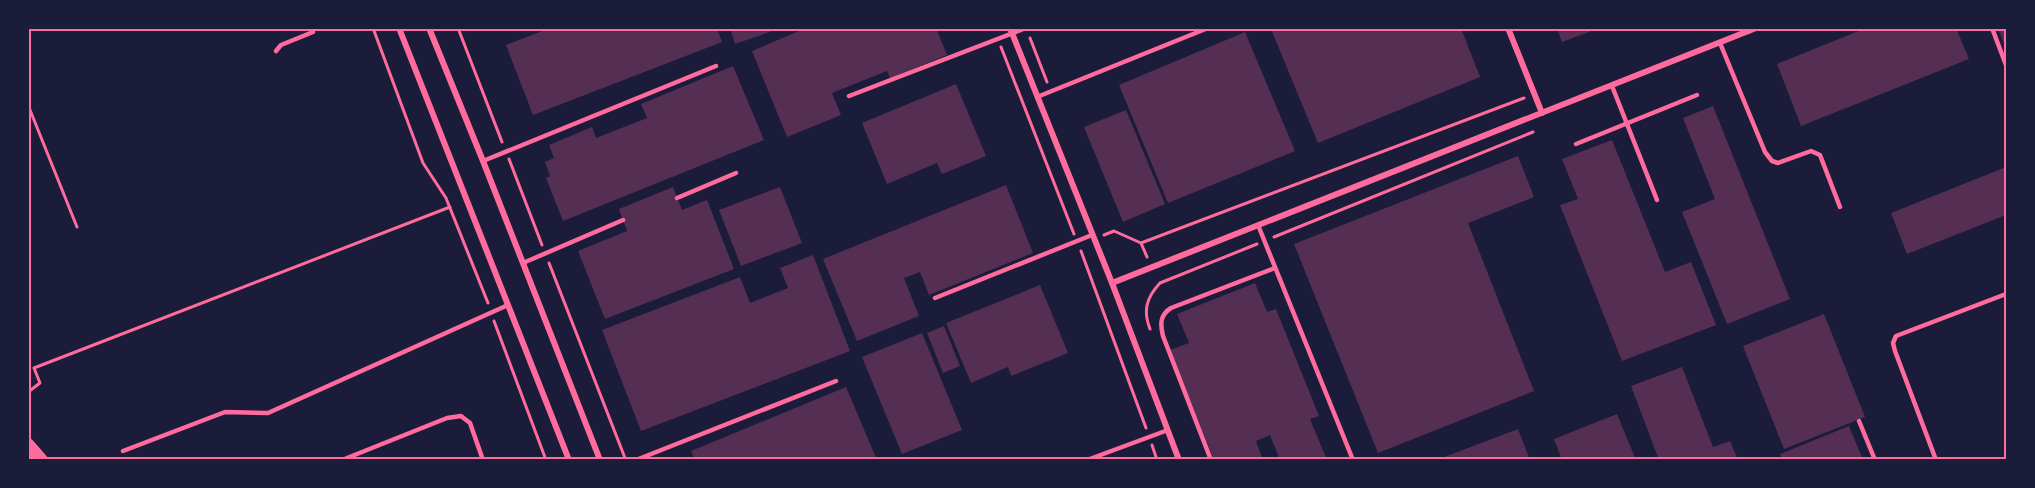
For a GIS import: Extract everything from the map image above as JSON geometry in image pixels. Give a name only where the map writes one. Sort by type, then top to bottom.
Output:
[{"type":"main road","points":[[28,444],[42,459]]},
{"type":"street","points":[[399,28],[569,459]]},
{"type":"street","points":[[429,28],[600,459]]},
{"type":"street","points":[[1508,28],[1542,113]]},
{"type":"street","points":[[1112,283],[1756,28]]},
{"type":"street","points":[[1011,31],[1112,283],[1179,459]]},
{"type":"lane","points":[[849,96],[1011,31],[1026,28]]},
{"type":"lane","points":[[1037,97],[1208,28]]},
{"type":"lane","points":[[1992,28],[2007,65]]},
{"type":"lane","points":[[276,51],[281,45],[313,32]]},
{"type":"lane","points":[[1720,43],[1765,152],[1772,161],[1778,163],[1811,151],[1816,152],[1820,155],[1840,207]]},
{"type":"lane","points":[[483,161],[716,66]]},
{"type":"lane","points":[[1612,86],[1657,200]]},
{"type":"lane","points":[[1576,144],[1697,95]]},
{"type":"lane","points":[[677,198],[735,173]]},
{"type":"lane","points":[[523,263],[623,220]]},
{"type":"lane","points":[[1258,225],[1353,459]]},
{"type":"lane","points":[[935,297],[1092,236]]},
{"type":"lane","points":[[1211,459],[1163,336],[1161,319],[1164,312],[1171,308],[1275,268]]},
{"type":"lane","points":[[1936,459],[1895,351],[1893,343],[1896,336],[2007,294]]},
{"type":"lane","points":[[123,452],[225,412],[268,413],[508,305]]},
{"type":"lane","points":[[636,459],[836,381]]},
{"type":"lane","points":[[342,459],[454,416],[461,416],[470,423],[483,459]]},
{"type":"lane","points":[[1859,421],[1875,459]]},
{"type":"lane","points":[[1087,459],[1168,430]]},
{"type":"lane","points":[[1109,452],[1112,459]]},
{"type":"path","points":[[373,28],[423,163],[450,207],[546,459]]},
{"type":"path","points":[[1026,28],[1051,92]]},
{"type":"path","points":[[1104,235],[1114,231],[1141,243],[1534,94]]},
{"type":"path","points":[[28,105],[77,228]]},
{"type":"path","points":[[1154,338],[1145,316],[1153,290],[1160,283],[1533,132]]},
{"type":"path","points":[[28,392],[39,383],[34,368],[450,207]]},
{"type":"path","points":[[1149,437],[1157,459]]},
{"type":"building","points":[[550,28],[717,28],[722,42],[533,115],[506,45]]},
{"type":"building","points":[[730,28],[778,28],[778,29],[735,44]]},
{"type":"building","points":[[806,28],[936,28],[947,55],[890,78],[887,71],[832,93],[841,115],[787,137],[752,51]]},
{"type":"building","points":[[1461,28],[1480,77],[1318,143],[1271,29]]},
{"type":"building","points":[[1557,28],[1597,28],[1597,29],[1562,42]]},
{"type":"building","points":[[1866,28],[1956,28],[1969,59],[1801,126],[1777,64]]},
{"type":"building","points":[[1998,28],[2006,28],[2006,49]]},
{"type":"building","points":[[1245,32],[1295,151],[1168,203],[1119,85]]},
{"type":"building","points":[[733,66],[764,140],[563,221],[546,178],[550,176],[545,162],[554,158],[549,145],[592,127],[596,138],[647,118],[641,104]]},
{"type":"building","points":[[956,84],[986,156],[942,174],[937,163],[887,184],[862,123]]},
{"type":"building","points":[[1713,106],[1790,299],[1727,324],[1682,212],[1715,199],[1683,118]]},
{"type":"building","points":[[1126,110],[1165,204],[1123,222],[1084,127]]},
{"type":"building","points":[[1612,140],[1665,272],[1691,262],[1716,325],[1622,361],[1560,205],[1578,199],[1562,159]]},
{"type":"building","points":[[1518,156],[1534,197],[1468,223],[1534,391],[1378,453],[1294,244]]},
{"type":"building","points":[[2006,167],[2006,215],[1907,254],[1891,213]]},
{"type":"building","points":[[1006,185],[1033,253],[929,295],[920,272],[904,278],[919,316],[857,341],[823,259]]},
{"type":"building","points":[[673,187],[682,210],[707,200],[734,269],[605,319],[578,251],[627,231],[619,209]]},
{"type":"building","points":[[780,187],[802,243],[741,266],[719,210]]},
{"type":"building","points":[[813,255],[850,351],[641,431],[602,330],[740,277],[750,303],[788,288],[780,268]]},
{"type":"building","points":[[1255,283],[1267,312],[1276,309],[1319,416],[1310,419],[1327,460],[1280,460],[1270,435],[1256,441],[1263,460],[1214,460],[1170,350],[1189,343],[1177,314]]},
{"type":"building","points":[[1040,285],[1068,353],[1011,376],[1008,367],[971,383],[946,323]]},
{"type":"building","points":[[1824,314],[1865,417],[1784,449],[1743,346]]},
{"type":"building","points":[[944,326],[960,366],[943,373],[927,333]]},
{"type":"building","points":[[922,333],[962,430],[902,454],[862,357]]},
{"type":"building","points":[[1682,367],[1713,447],[1730,441],[1738,460],[1659,460],[1631,386]]},
{"type":"building","points":[[846,387],[877,460],[695,460],[691,451]]},
{"type":"building","points":[[1617,414],[1636,460],[1562,460],[1554,439]]},
{"type":"building","points":[[1849,426],[1863,460],[1782,460],[1780,454]]},
{"type":"building","points":[[1518,429],[1530,460],[1439,460],[1439,459]]}]
